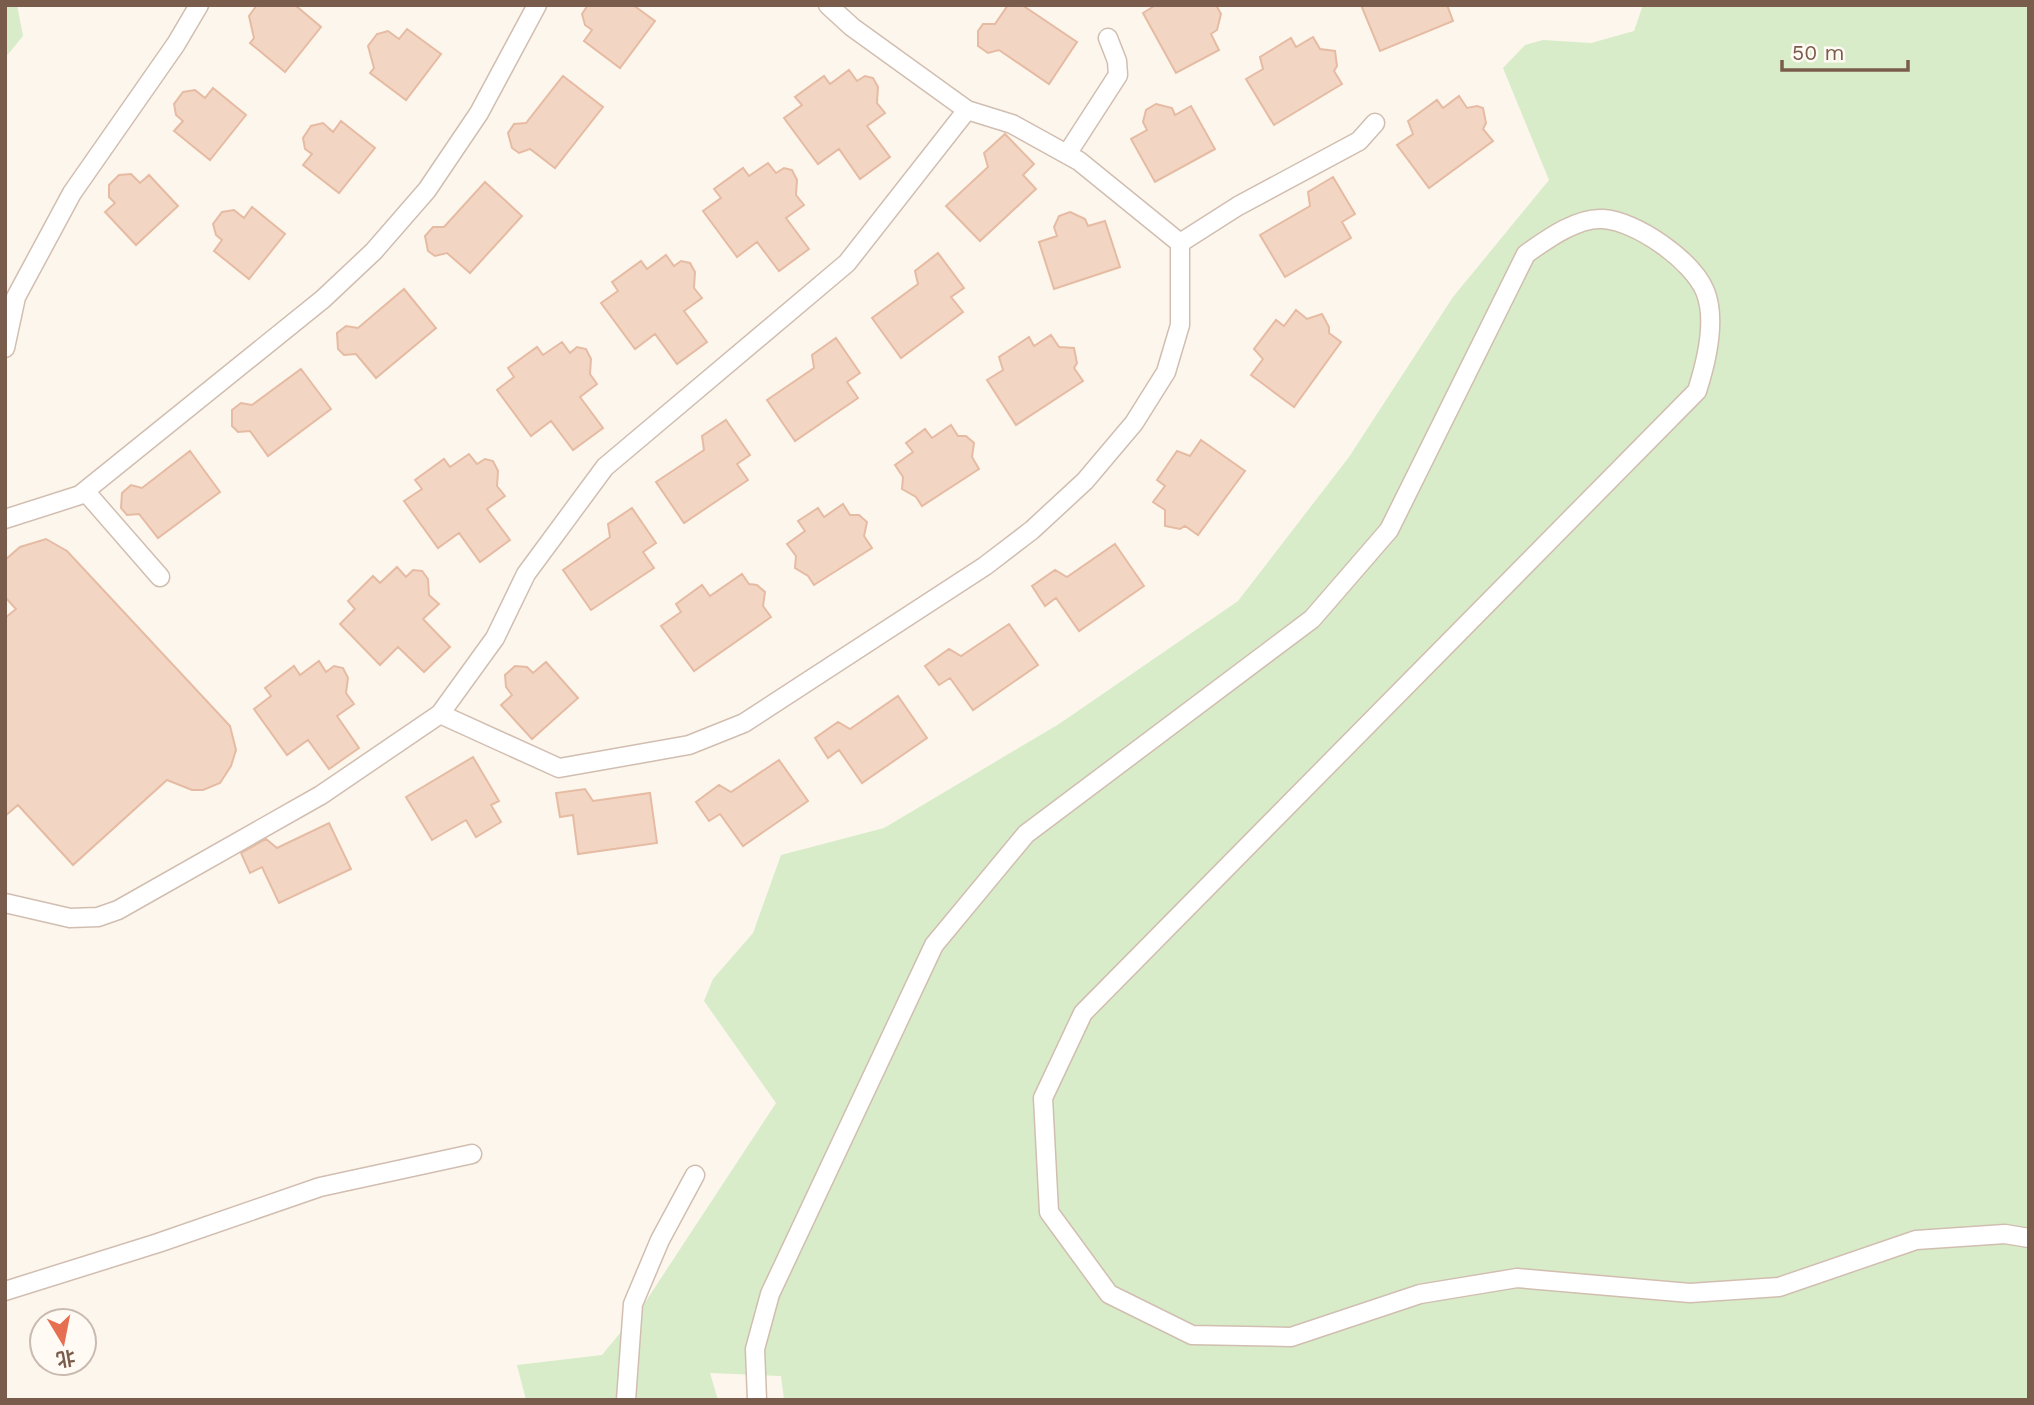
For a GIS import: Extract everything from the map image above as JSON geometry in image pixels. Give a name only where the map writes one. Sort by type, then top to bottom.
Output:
[{"type":"street","points":[[5,348],[16,297],[72,193],[176,44],[199,5]]},
{"type":"street","points":[[5,519],[85,491],[323,299],[374,251],[426,190],[479,113],[537,5]]},
{"type":"street","points":[[828,5],[852,27],[967,110],[1012,124],[1079,161],[1180,243]]},
{"type":"street","points":[[1067,154],[1118,75],[1117,61],[1108,37]]},
{"type":"street","points":[[7,900],[70,918],[98,917],[118,910],[321,795],[440,715],[495,638],[526,574],[605,467],[847,263],[967,110]]},
{"type":"street","points":[[1180,243],[1238,206],[1359,141],[1376,123]]},
{"type":"street","points":[[757,1400],[755,1349],[770,1294],[934,945],[1026,834],[1312,619],[1389,530],[1526,254],[1563,229],[1602,218],[1647,233],[1679,258],[1705,291],[1708,355],[1698,391],[1083,1013],[1044,1098],[1049,1212],[1109,1294],[1192,1335],[1291,1337],[1420,1294],[1517,1278],[1690,1293],[1779,1287],[1916,1240],[2005,1234],[2029,1238]]},
{"type":"street","points":[[440,715],[559,768],[689,746],[744,723],[985,566],[1031,530],[1085,481],[1134,423],[1166,372],[1180,325],[1180,243]]},
{"type":"street","points":[[85,491],[160,577]]},
{"type":"street","points":[[5,1291],[158,1243],[320,1187],[472,1154]]},
{"type":"street","points":[[626,1400],[633,1304],[660,1240],[695,1175]]},
{"type":"green space","points":[[5,5],[17,5],[23,36],[5,58]]},
{"type":"green space","points":[[1643,5],[2029,5],[2029,1400],[784,1400],[781,1376],[710,1373],[718,1400],[526,1400],[517,1365],[602,1355],[644,1304],[776,1103],[704,1001],[713,979],[753,933],[781,855],[884,828],[1059,724],[1238,601],[1349,457],[1453,297],[1549,180],[1503,68],[1525,45],[1543,40],[1591,43],[1634,31]]},
{"type":"building","points":[[257,5],[295,5],[321,27],[285,72],[250,43],[254,38],[249,16]]},
{"type":"building","points":[[588,5],[633,5],[655,21],[620,68],[584,41],[592,30],[585,25],[582,14]]},
{"type":"building","points":[[1008,5],[1022,5],[1077,42],[1049,84],[999,50],[988,53],[978,46],[978,31],[983,24],[995,24]]},
{"type":"building","points":[[1156,5],[1216,5],[1221,14],[1217,30],[1211,34],[1219,50],[1176,73],[1143,13]]},
{"type":"building","points":[[1361,5],[1447,5],[1453,21],[1380,51]]},
{"type":"building","points":[[407,29],[441,54],[406,100],[370,73],[374,68],[368,46],[377,34],[388,31],[399,39]]},
{"type":"building","points":[[1313,37],[1320,49],[1335,51],[1337,66],[1334,71],[1342,84],[1274,125],[1246,79],[1263,69],[1260,57],[1291,38],[1296,47]]},
{"type":"building","points":[[849,70],[857,81],[865,76],[873,78],[878,87],[877,103],[885,113],[867,126],[890,157],[860,179],[839,149],[818,164],[784,118],[802,105],[795,97],[824,76],[830,84]]},
{"type":"building","points":[[563,76],[603,107],[555,168],[530,149],[519,153],[512,148],[508,133],[514,124],[526,123]]},
{"type":"building","points":[[213,88],[246,115],[210,160],[174,131],[183,121],[176,115],[174,104],[183,92],[195,90],[205,98]]},
{"type":"building","points":[[1459,96],[1467,108],[1483,108],[1486,123],[1483,129],[1493,141],[1429,188],[1397,145],[1413,134],[1408,121],[1437,100],[1443,108]]},
{"type":"building","points":[[1156,104],[1172,108],[1175,115],[1191,106],[1215,149],[1155,182],[1131,139],[1147,130],[1143,122],[1146,110]]},
{"type":"building","points":[[341,121],[375,148],[339,193],[303,165],[312,154],[305,149],[303,138],[311,126],[323,123],[333,132]]},
{"type":"building","points":[[1005,134],[1034,164],[1023,175],[1036,189],[980,241],[946,206],[988,167],[984,153]]},
{"type":"building","points":[[768,163],[776,173],[784,168],[792,170],[797,180],[796,195],[804,205],[786,218],[809,249],[779,271],[757,242],[737,257],[703,211],[721,198],[714,189],[743,168],[749,176]]},
{"type":"building","points":[[131,174],[140,183],[149,175],[178,206],[136,245],[105,212],[115,203],[109,197],[109,185],[119,175]]},
{"type":"building","points":[[1333,177],[1355,214],[1342,222],[1351,238],[1285,277],[1260,235],[1310,206],[1308,192]]},
{"type":"building","points":[[485,182],[522,216],[470,273],[447,253],[435,256],[428,251],[425,236],[433,227],[444,227]]},
{"type":"building","points":[[252,207],[285,234],[249,279],[214,251],[222,240],[216,235],[213,224],[222,212],[234,210],[244,218]]},
{"type":"building","points":[[1070,212],[1085,219],[1088,226],[1105,221],[1120,267],[1054,289],[1039,242],[1057,236],[1054,227],[1059,216]]},
{"type":"building","points":[[938,253],[964,288],[951,297],[963,312],[901,358],[872,318],[918,284],[915,271]]},
{"type":"building","points":[[666,255],[674,266],[681,261],[690,263],[695,272],[694,288],[702,298],[684,311],[707,342],[677,364],[655,334],[635,349],[601,303],[618,291],[612,282],[641,261],[647,269]]},
{"type":"building","points":[[404,289],[436,328],[376,378],[356,354],[344,355],[338,349],[337,333],[346,326],[358,328]]},
{"type":"building","points":[[1296,310],[1307,319],[1322,314],[1329,333],[1341,342],[1294,407],[1251,375],[1263,359],[1254,349],[1276,320],[1284,326]]},
{"type":"building","points":[[1051,335],[1059,347],[1074,348],[1077,363],[1074,368],[1083,381],[1016,425],[987,380],[1003,370],[999,357],[1029,337],[1034,346]]},
{"type":"building","points":[[836,338],[860,373],[847,382],[858,398],[795,441],[767,400],[814,368],[812,355]]},
{"type":"building","points":[[562,342],[570,353],[577,347],[586,349],[591,359],[590,374],[597,384],[580,397],[603,428],[573,450],[551,421],[531,436],[497,390],[514,377],[508,368],[537,347],[543,355]]},
{"type":"building","points":[[301,369],[331,409],[268,456],[250,431],[238,432],[232,426],[232,410],[241,403],[252,405]]},
{"type":"building","points":[[726,420],[750,455],[737,464],[748,480],[684,523],[656,482],[704,450],[702,436]]},
{"type":"building","points":[[951,425],[958,436],[966,436],[974,443],[972,457],[979,469],[922,506],[916,497],[902,489],[903,477],[895,465],[913,452],[906,443],[925,429],[932,438]]},
{"type":"building","points":[[1201,440],[1245,471],[1198,535],[1185,526],[1180,529],[1165,526],[1165,510],[1153,502],[1165,486],[1157,480],[1177,451],[1190,456]]},
{"type":"building","points":[[190,451],[220,492],[158,538],[139,514],[127,515],[121,508],[122,493],[131,485],[142,488]]},
{"type":"building","points":[[469,454],[477,464],[485,459],[493,461],[498,471],[497,486],[505,496],[487,509],[510,540],[480,562],[459,533],[438,548],[404,501],[422,489],[415,480],[444,459],[450,467]]},
{"type":"building","points":[[843,504],[850,515],[859,515],[867,522],[864,536],[872,548],[814,585],[808,576],[795,568],[796,556],[787,544],[805,531],[798,521],[818,508],[824,517]]},
{"type":"building","points":[[632,508],[656,543],[643,552],[654,568],[591,610],[563,570],[610,537],[608,524]]},
{"type":"building","points":[[46,539],[67,551],[230,726],[236,750],[231,766],[220,783],[203,790],[192,790],[167,780],[73,865],[18,805],[5,816],[5,618],[16,609],[5,597],[5,560],[20,547]]},
{"type":"building","points":[[1115,544],[1144,586],[1079,631],[1056,598],[1045,606],[1032,586],[1055,570],[1067,577]]},
{"type":"building","points":[[397,567],[406,577],[413,570],[422,571],[428,579],[429,595],[439,604],[423,619],[450,647],[424,672],[398,647],[380,665],[340,624],[355,609],[348,601],[373,576],[380,583]]},
{"type":"building","points":[[742,574],[749,584],[757,585],[765,592],[763,606],[771,617],[694,671],[661,626],[681,612],[676,604],[702,585],[710,596]]},
{"type":"building","points":[[1009,624],[1038,665],[973,710],[950,678],[939,685],[925,666],[949,649],[961,656]]},
{"type":"building","points":[[319,661],[326,672],[334,666],[343,668],[348,678],[346,693],[354,704],[337,716],[359,748],[329,769],[308,740],[287,755],[254,709],[271,696],[265,688],[294,666],[300,675]]},
{"type":"building","points":[[546,662],[578,698],[532,739],[501,705],[512,695],[506,687],[505,675],[515,666],[527,667],[533,673]]},
{"type":"building","points":[[898,696],[927,738],[862,783],[839,750],[828,758],[815,738],[838,722],[850,729]]},
{"type":"building","points":[[473,757],[499,801],[491,805],[501,822],[476,837],[466,820],[432,840],[406,797]]},
{"type":"building","points":[[779,760],[808,801],[743,846],[720,814],[709,821],[696,802],[719,785],[731,792]]},
{"type":"building","points":[[585,789],[593,801],[650,793],[657,843],[578,854],[573,815],[560,817],[556,793]]},
{"type":"building","points":[[329,823],[351,869],[279,903],[262,867],[250,873],[241,853],[266,839],[277,848]]}]
